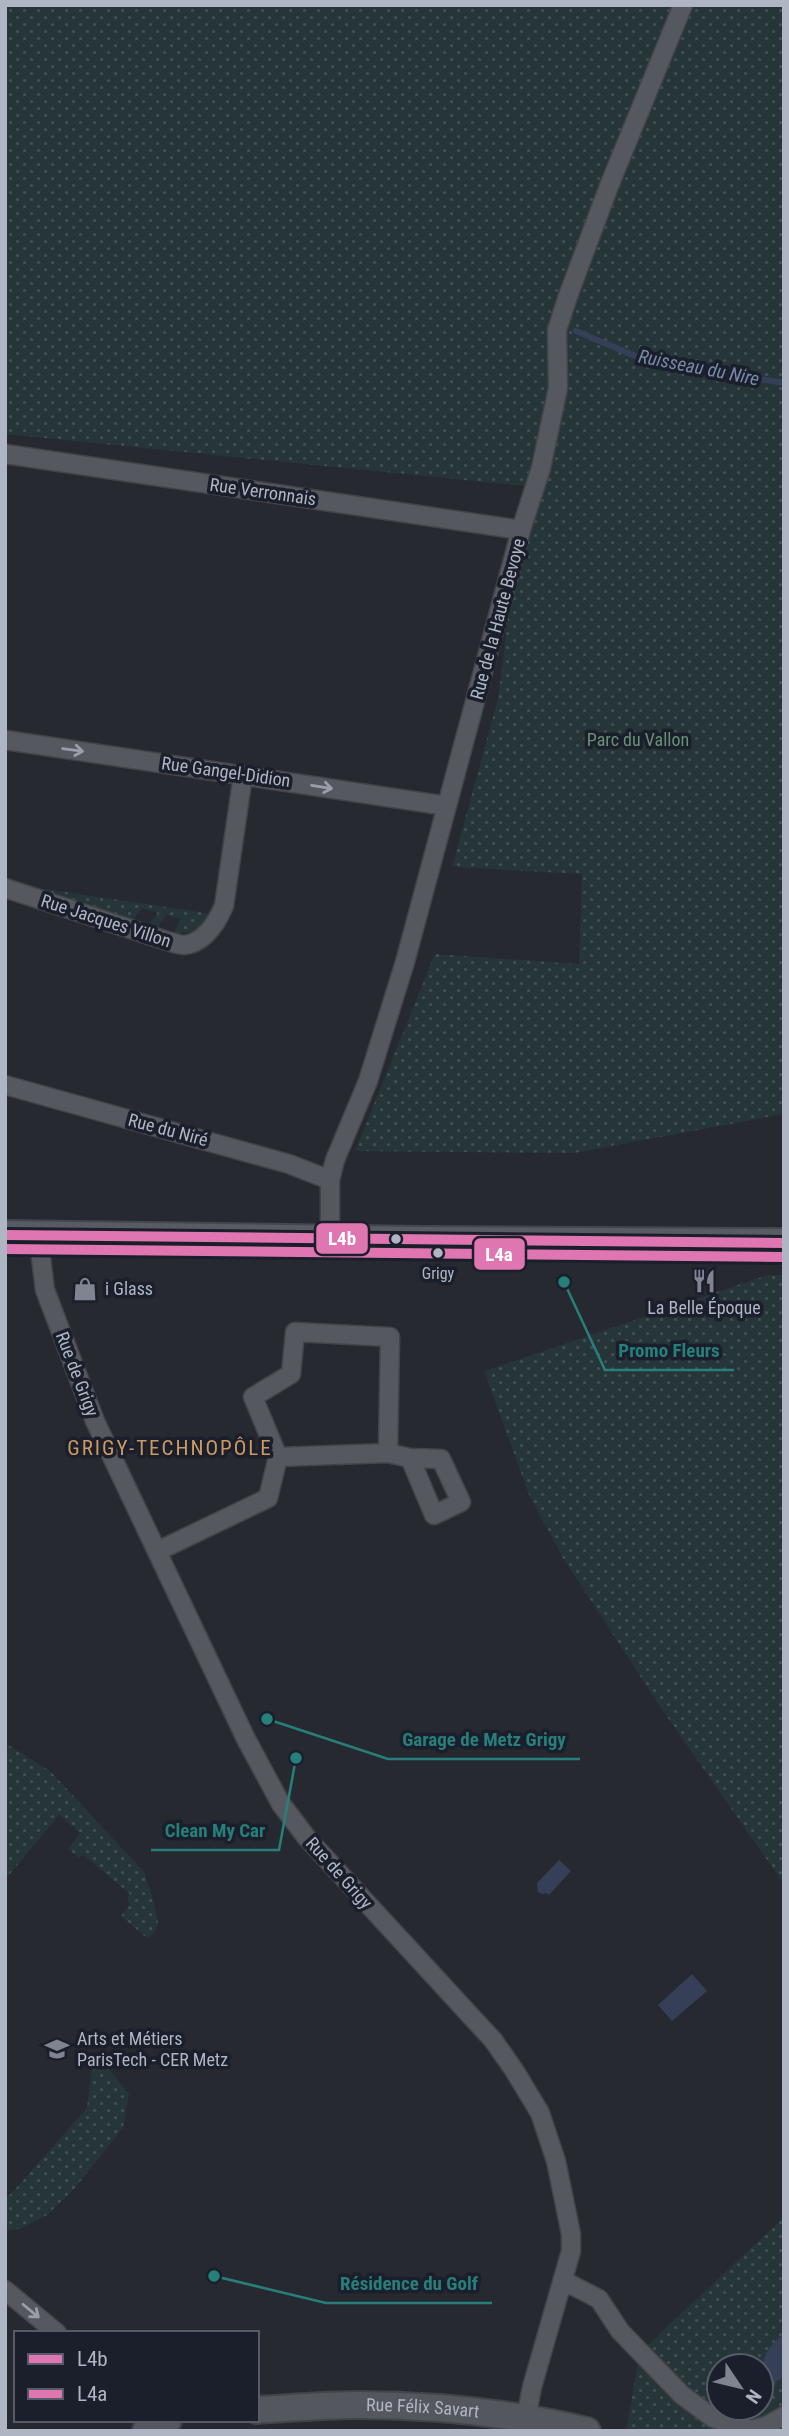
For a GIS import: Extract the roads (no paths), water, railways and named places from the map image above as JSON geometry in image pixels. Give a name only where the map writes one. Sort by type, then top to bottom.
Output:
[{"type":"main road","points":[[5,1235],[784,1243]]},
{"type":"street","name":"Rue de la Haute Bevoye","points":[[330,1239],[330,1180],[335,1160],[368,1081],[386,1024],[521,530],[541,468],[558,388],[557,330],[609,186],[683,5]]},
{"type":"street","name":"Rue Verronnais","points":[[5,454],[521,530]]},
{"type":"street","name":"Rue Gangel-Didion","points":[[5,740],[447,806]]},
{"type":"street","name":"Rue Jacques Villon","points":[[5,888],[167,941],[185,945],[202,937],[216,923],[224,906],[243,775]]},
{"type":"street","name":"Rue du Niré","points":[[5,1085],[289,1164],[330,1180]]},
{"type":"street","name":"Rue de Grigy","points":[[38,1234],[45,1290],[95,1421],[246,1739],[281,1804],[307,1838],[494,2040],[540,2113],[556,2161],[571,2234],[564,2281],[541,2356],[526,2418]]},
{"type":"street","points":[[158,1551],[268,1498],[278,1457],[253,1397],[291,1374],[295,1332],[390,1337],[388,1452]]},
{"type":"street","points":[[278,1457],[388,1452],[410,1458]]},
{"type":"street","points":[[564,2281],[599,2299],[620,2331],[682,2395],[713,2418],[751,2430],[766,2426],[784,2416]]},
{"type":"street","points":[[5,2290],[55,2331]]},
{"type":"street","name":"Rue Félix Savart","points":[[259,2410],[358,2405],[410,2406],[526,2418],[587,2431]]},
{"type":"water","points":[[559,1860],[571,1871],[549,1895],[538,1892],[537,1883]]},
{"type":"water","points":[[692,1974],[707,1991],[672,2021],[658,2005]]},
{"type":"water","points":[[784,2334],[784,2377],[775,2382],[775,2352],[767,2352]]},
{"type":"waterway","name":"Ruisseau du Nire","points":[[576,331],[645,360],[784,383]]},
{"type":"place","name":"Grigy","points":[[438,1253]]},
{"type":"place","name":"La Belle Époque","points":[[704,1281]]},
{"type":"place","name":"Promo Fleurs","points":[[564,1282]]},
{"type":"place","name":"i Glass","points":[[85,1289]]},
{"type":"place","name":"Garage de Metz Grigy","points":[[267,1719]]},
{"type":"place","name":"Clean My Car","points":[[296,1758]]},
{"type":"place","name":"Arts et Métiers ParisTech - CER Metz","points":[[57,2049]]},
{"type":"place","name":"Résidence du Golf","points":[[214,2276]]},
{"type":"district","name":"GRIGY-TECHNOPÔLE","points":[[170,1448]]},
{"type":"park label","name":"Parc du Vallon","points":[[638,740]]}]
